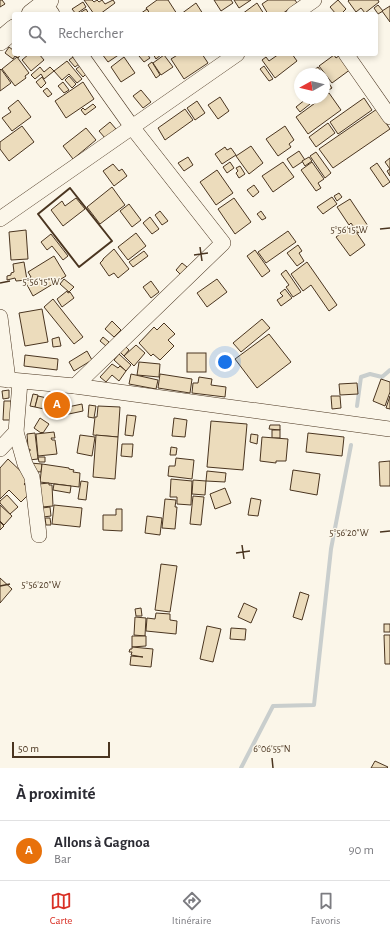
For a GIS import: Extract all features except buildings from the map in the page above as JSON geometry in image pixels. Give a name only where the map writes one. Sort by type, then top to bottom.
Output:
[{"type":"main road","points":[[0,41],[12,31]]},
{"type":"street","points":[[298,12],[313,4]]},
{"type":"street","points":[[75,386],[223,243],[132,127],[81,56]]},
{"type":"street","points":[[0,219],[234,56]]},
{"type":"street","points":[[347,56],[390,118]]},
{"type":"street","points":[[0,317],[16,432],[25,464],[32,477],[39,535]]},
{"type":"street","points":[[9,380],[75,386],[390,429]]},
{"type":"street","points":[[0,449],[16,432]]},
{"type":"waterway","points":[[357,406],[361,377],[370,374],[382,377],[390,370]]},
{"type":"waterway","points":[[241,768],[273,706],[314,705],[331,549],[351,445]]},
{"type":"wall","points":[[70,188],[112,241],[79,267],[38,214],[70,188]]},
{"type":"place","name":"Allons à Gagnoa","points":[[57,405]]}]
